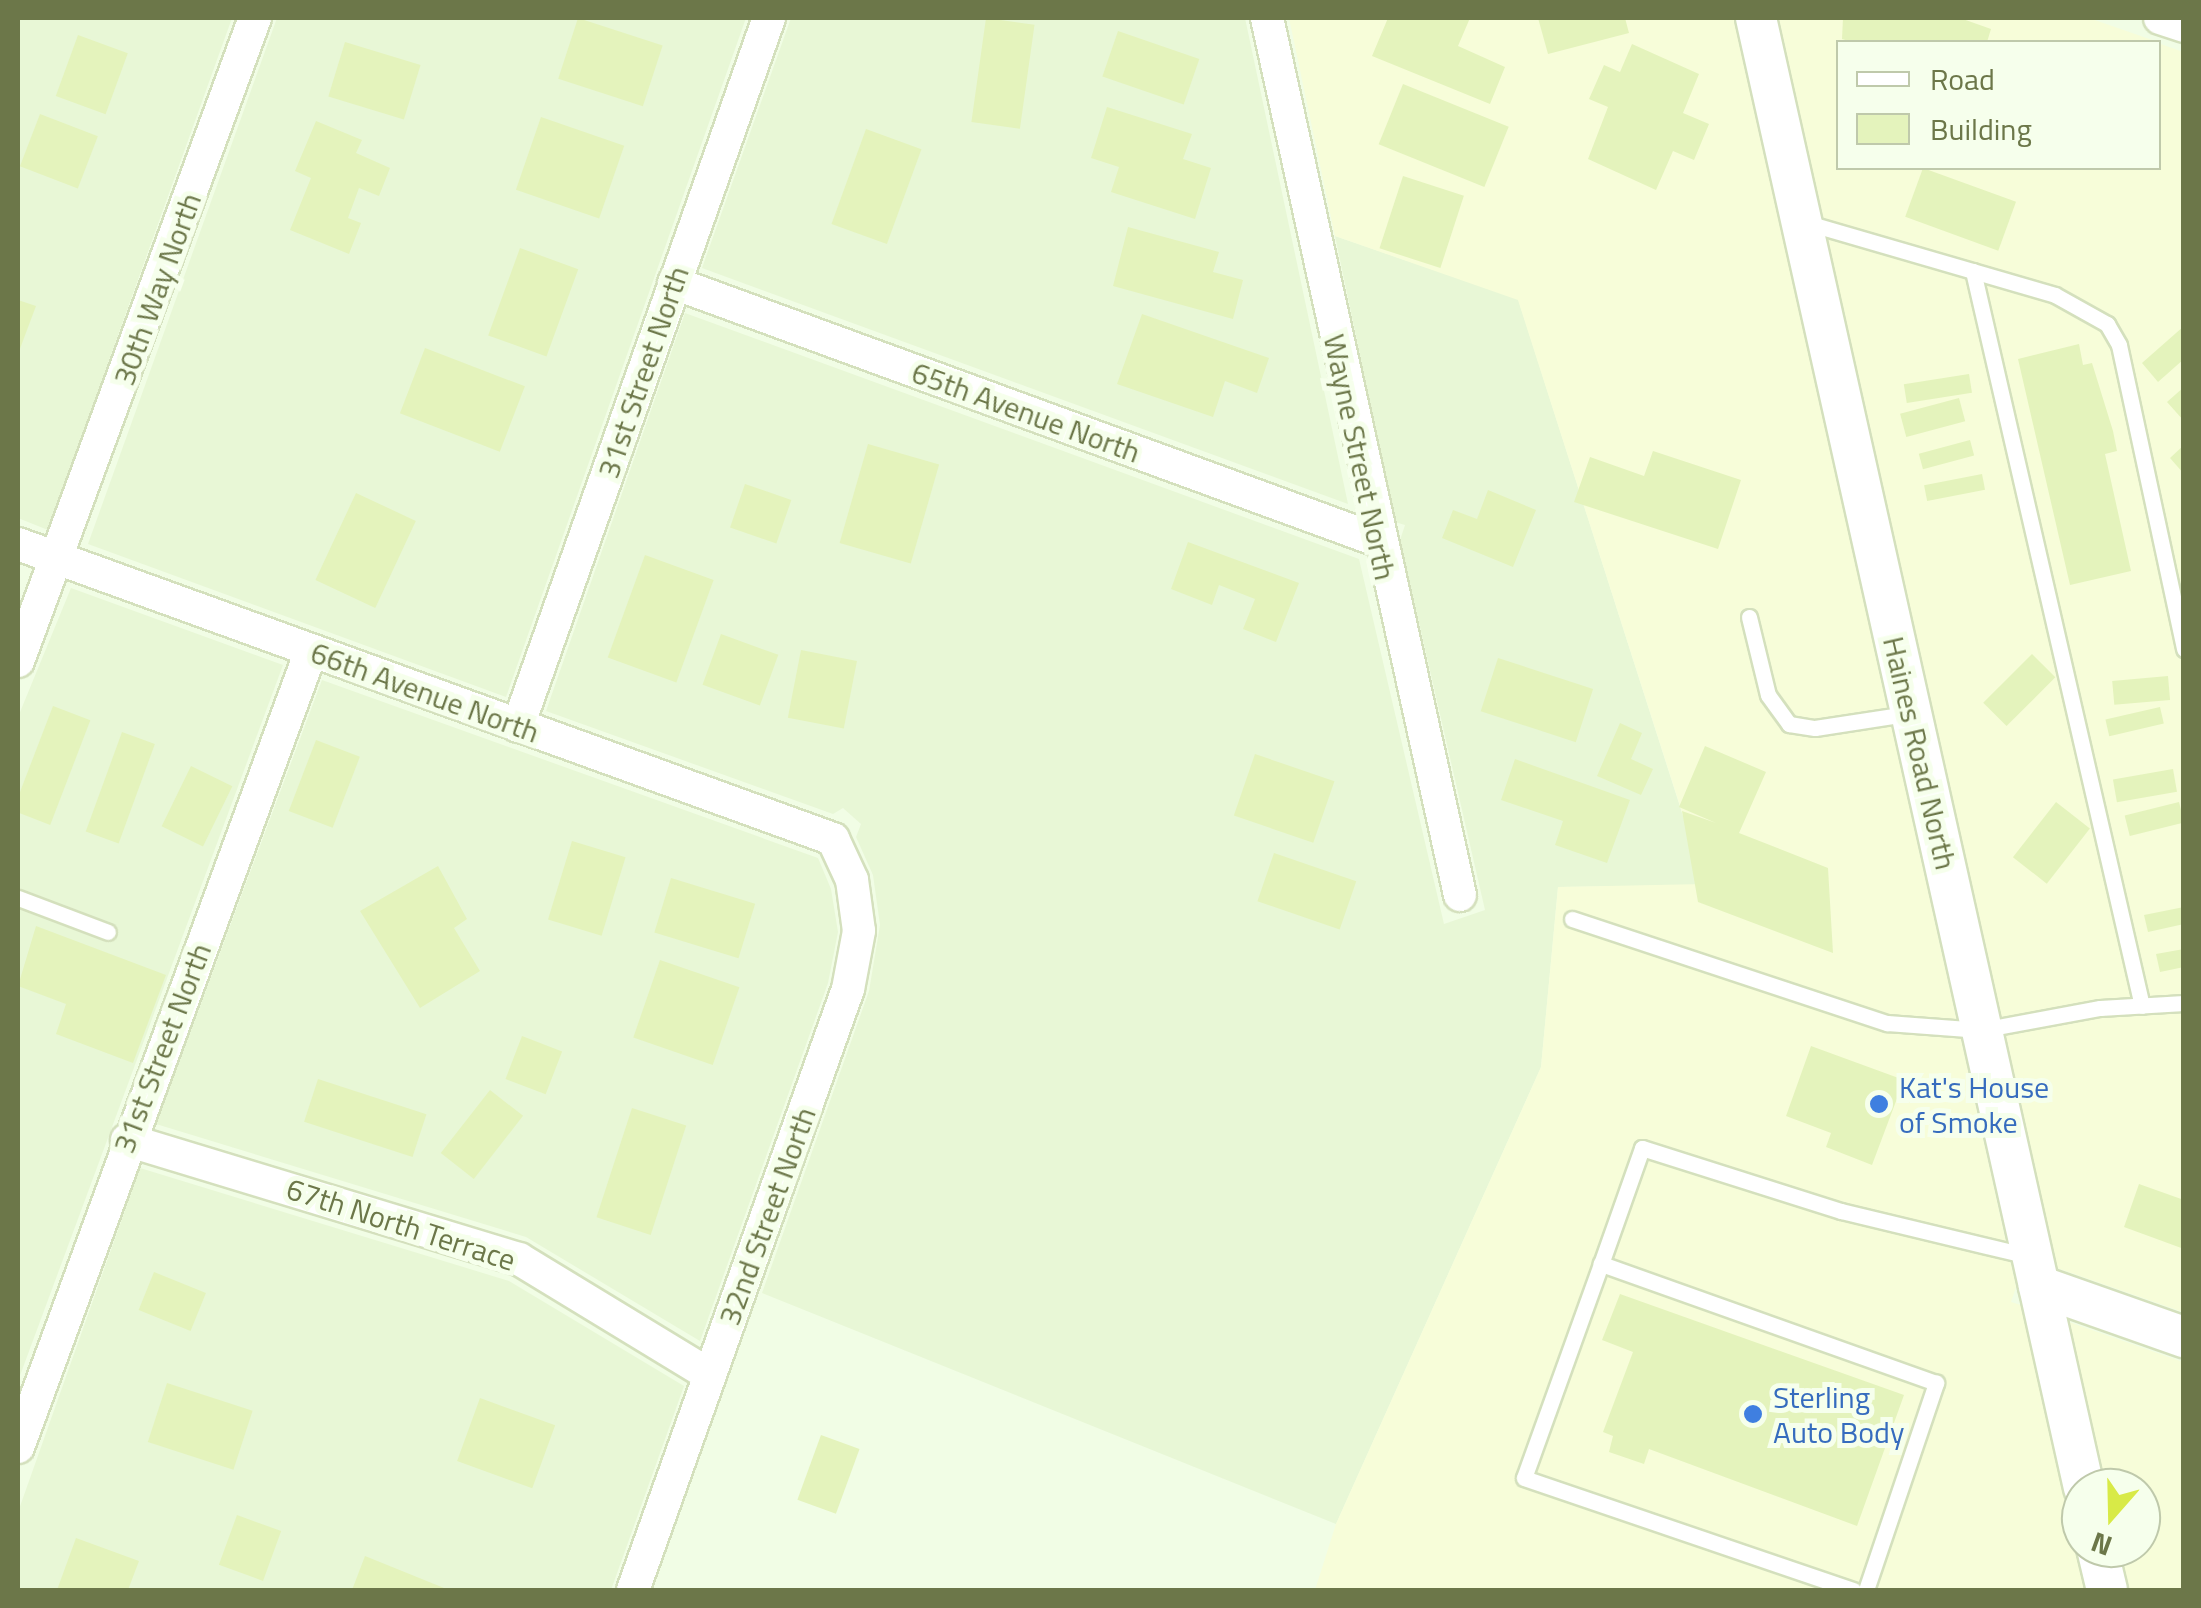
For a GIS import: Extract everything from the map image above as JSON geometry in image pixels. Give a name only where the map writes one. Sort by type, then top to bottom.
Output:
[{"type":"street","name":"30th Way North","points":[[18,661],[60,560],[255,18]]},
{"type":"street","name":"31st Street North","points":[[518,726],[769,18]]},
{"type":"street","name":"Wayne Street North","points":[[1267,18],[1377,540],[1460,895]]},
{"type":"street","name":"Haines Road North","points":[[1756,18],[2079,1468]]},
{"type":"street","points":[[2160,18],[2184,26]]},
{"type":"street","name":"65th Avenue North","points":[[674,283],[1377,540]]},
{"type":"street","name":"66th Avenue North","points":[[18,544],[833,839]]},
{"type":"street","name":"31st Street North","points":[[18,1447],[310,651]]},
{"type":"street","name":"32nd Street North","points":[[633,1590],[848,988],[860,931],[852,880],[833,839]]},
{"type":"street","name":"67th North Terrace","points":[[128,1140],[519,1260],[710,1375]]},
{"type":"street","points":[[2035,1272],[2184,1337]]},
{"type":"lane","points":[[1802,221],[2089,310],[2119,346],[2184,649]]},
{"type":"lane","points":[[1973,272],[2142,1006]]},
{"type":"lane","points":[[1749,617],[1768,695],[1789,724],[1815,728],[1911,714]]},
{"type":"lane","points":[[18,898],[108,932]]},
{"type":"lane","points":[[1572,919],[1887,1023],[1981,1030],[2142,1006],[2184,1004]]},
{"type":"lane","points":[[1853,1590],[1524,1478],[1642,1148],[2035,1272]]},
{"type":"lane","points":[[1601,1264],[1936,1383],[1866,1590]]},
{"type":"shaded area","points":[[18,18],[232,18],[48,530],[18,518]]},
{"type":"shaded area","points":[[277,18],[746,18],[506,697],[88,544]]},
{"type":"shaded area","points":[[791,18],[1245,18],[1348,504],[702,268]]},
{"type":"shaded area","points":[[1289,18],[1734,18],[2016,1287],[2011,1302],[2021,1305],[2061,1483],[2061,1568],[2080,1568],[2085,1590],[1315,1590],[1336,1524],[1541,1067],[1558,887],[1705,884],[1518,300],[1335,236]]},
{"type":"shaded area","points":[[1778,18],[2089,18],[2152,40],[1836,40],[1836,170],[2161,170],[2161,44],[2183,52],[2183,1312],[2057,1268]]},
{"type":"shaded area","points":[[1335,236],[1518,299],[1705,885],[1558,887],[1541,1067],[1336,1524],[762,1293],[869,991],[880,925],[873,875],[856,837],[861,824],[843,808],[833,814],[546,711],[685,313],[1359,559],[1444,924],[1485,910],[1400,540],[1405,525],[1395,522]]},
{"type":"shaded area","points":[[71,588],[283,665],[18,1381],[18,717]]},
{"type":"shaded area","points":[[322,680],[818,858],[831,889],[838,932],[828,983],[700,1341],[526,1237],[156,1124]]},
{"type":"shaded area","points":[[140,1168],[509,1281],[684,1386],[611,1590],[18,1590],[18,1512]]},
{"type":"shaded area","points":[[2069,1322],[2183,1362],[2183,1590],[2129,1590],[2124,1568],[2161,1568],[2161,1468],[2102,1468]]},
{"type":"building","points":[[578,18],[663,46],[643,106],[558,79]]},
{"type":"building","points":[[986,18],[1035,25],[1020,129],[971,122]]},
{"type":"building","points":[[1388,18],[1470,18],[1458,46],[1505,67],[1490,104],[1372,56]]},
{"type":"building","points":[[1538,18],[1625,18],[1629,33],[1548,54]]},
{"type":"building","points":[[1843,18],[1960,18],[1991,29],[1988,40],[1842,39]]},
{"type":"building","points":[[1118,31],[1199,59],[1184,104],[1102,76]]},
{"type":"building","points":[[78,35],[128,53],[106,114],[56,96]]},
{"type":"building","points":[[345,42],[421,65],[404,120],[328,97]]},
{"type":"building","points":[[1632,44],[1699,74],[1683,113],[1709,124],[1694,160],[1673,151],[1656,190],[1588,159],[1608,107],[1589,99],[1604,65],[1620,72]]},
{"type":"building","points":[[1403,84],[1509,127],[1484,187],[1379,144]]},
{"type":"building","points":[[1107,107],[1192,134],[1183,159],[1211,168],[1195,219],[1111,192],[1119,167],[1091,158]]},
{"type":"building","points":[[40,114],[98,136],[78,188],[20,166]]},
{"type":"building","points":[[541,117],[624,146],[599,218],[516,190]]},
{"type":"building","points":[[316,121],[362,140],[356,153],[390,168],[379,196],[359,188],[348,218],[361,223],[349,254],[290,230],[311,178],[295,171]]},
{"type":"building","points":[[866,129],[921,149],[887,244],[831,224]]},
{"type":"building","points":[[1922,170],[2016,202],[1998,251],[1905,217]]},
{"type":"building","points":[[1403,176],[1464,196],[1440,268],[1380,248]]},
{"type":"building","points":[[1128,227],[1219,252],[1213,272],[1243,280],[1233,319],[1113,286]]},
{"type":"building","points":[[520,248],[578,269],[546,357],[488,335]]},
{"type":"building","points":[[18,300],[36,306],[18,354]]},
{"type":"building","points":[[1142,314],[1269,358],[1257,393],[1225,381],[1213,417],[1117,384]]},
{"type":"building","points":[[2184,326],[2184,359],[2158,382],[2142,363]]},
{"type":"building","points":[[2079,344],[2083,365],[2092,363],[2113,431],[2117,451],[2105,454],[2131,571],[2070,585],[2018,359]]},
{"type":"building","points":[[425,348],[525,386],[500,452],[400,413]]},
{"type":"building","points":[[1969,374],[1972,393],[1907,403],[1904,384]]},
{"type":"building","points":[[2184,387],[2184,421],[2167,402]]},
{"type":"building","points":[[1959,398],[1965,421],[1906,437],[1900,414]]},
{"type":"building","points":[[1970,440],[1974,455],[1923,469],[1919,454]]},
{"type":"building","points":[[868,444],[939,464],[911,563],[840,543]]},
{"type":"building","points":[[2184,445],[2184,474],[2170,458]]},
{"type":"building","points":[[1653,451],[1741,480],[1718,549],[1574,502],[1590,457],[1644,476]]},
{"type":"building","points":[[1982,474],[1985,490],[1927,501],[1924,485]]},
{"type":"building","points":[[745,484],[791,500],[776,543],[730,527]]},
{"type":"building","points":[[1488,490],[1536,510],[1513,567],[1442,538],[1453,510],[1477,519]]},
{"type":"building","points":[[356,493],[416,521],[375,608],[315,580]]},
{"type":"building","points":[[1188,542],[1299,583],[1276,642],[1243,629],[1255,599],[1219,585],[1212,605],[1171,589]]},
{"type":"building","points":[[645,555],[714,580],[676,682],[608,657]]},
{"type":"building","points":[[721,634],[778,655],[760,706],[703,685]]},
{"type":"building","points":[[801,650],[857,661],[844,729],[788,718]]},
{"type":"building","points":[[2032,654],[2055,677],[2007,726],[1983,703]]},
{"type":"building","points":[[1498,658],[1593,689],[1576,742],[1481,711]]},
{"type":"building","points":[[2168,676],[2170,700],[2114,705],[2112,681]]},
{"type":"building","points":[[53,706],[90,720],[50,825],[18,813],[18,797]]},
{"type":"building","points":[[2160,707],[2164,724],[2109,736],[2105,720]]},
{"type":"building","points":[[1620,723],[1642,733],[1631,759],[1653,769],[1641,795],[1597,776]]},
{"type":"building","points":[[122,732],[155,744],[119,844],[86,832]]},
{"type":"building","points":[[316,740],[360,757],[333,828],[289,811]]},
{"type":"building","points":[[1705,746],[1766,772],[1739,833],[1828,868],[1833,953],[1698,902],[1682,811],[1716,823],[1679,807]]},
{"type":"building","points":[[1255,754],[1334,781],[1313,843],[1234,815]]},
{"type":"building","points":[[1515,759],[1630,800],[1607,863],[1555,845],[1563,821],[1501,800]]},
{"type":"building","points":[[191,766],[232,786],[203,846],[162,826]]},
{"type":"building","points":[[2173,769],[2177,792],[2117,802],[2113,780]]},
{"type":"building","points":[[2056,802],[2090,828],[2047,884],[2013,857]]},
{"type":"building","points":[[2179,802],[2184,822],[2130,836],[2125,816]]},
{"type":"building","points":[[572,841],[626,857],[602,936],[548,919]]},
{"type":"building","points":[[1274,853],[1356,881],[1340,930],[1257,901]]},
{"type":"building","points":[[438,866],[467,919],[454,928],[480,971],[420,1008],[360,911]]},
{"type":"building","points":[[671,878],[755,904],[738,958],[654,933]]},
{"type":"building","points":[[2184,907],[2184,924],[2148,932],[2144,915]]},
{"type":"building","points":[[36,926],[166,975],[133,1063],[56,1034],[66,1004],[18,986]]},
{"type":"building","points":[[2184,949],[2184,967],[2160,972],[2156,954]]},
{"type":"building","points":[[660,960],[739,987],[713,1065],[633,1038]]},
{"type":"building","points":[[522,1036],[562,1051],[546,1094],[506,1079]]},
{"type":"building","points":[[1811,1046],[1904,1080],[1872,1165],[1826,1147],[1831,1133],[1786,1116]]},
{"type":"building","points":[[318,1079],[426,1114],[413,1157],[304,1122]]},
{"type":"building","points":[[490,1090],[523,1116],[474,1179],[441,1153]]},
{"type":"building","points":[[632,1108],[686,1126],[651,1235],[596,1217]]},
{"type":"building","points":[[2139,1184],[2184,1200],[2184,1249],[2124,1227]]},
{"type":"building","points":[[154,1272],[206,1293],[191,1331],[139,1310]]},
{"type":"building","name":"Sterling Auto Body","points":[[1620,1294],[1904,1395],[1857,1526],[1649,1449],[1644,1464],[1609,1452],[1613,1436],[1603,1432],[1633,1352],[1602,1340]]},
{"type":"building","points":[[167,1383],[253,1411],[233,1470],[148,1442]]},
{"type":"building","points":[[480,1398],[555,1425],[532,1488],[457,1461]]},
{"type":"building","points":[[821,1435],[860,1449],[836,1514],[797,1500]]},
{"type":"building","points":[[237,1515],[281,1531],[263,1581],[219,1565]]},
{"type":"building","points":[[76,1538],[139,1561],[128,1590],[57,1590]]},
{"type":"building","points":[[365,1556],[449,1590],[352,1590]]},
{"type":"place","name":"Kat's House of Smoke","points":[[1879,1104]]},
{"type":"place","name":"Sterling Auto Body","points":[[1753,1414]]}]
